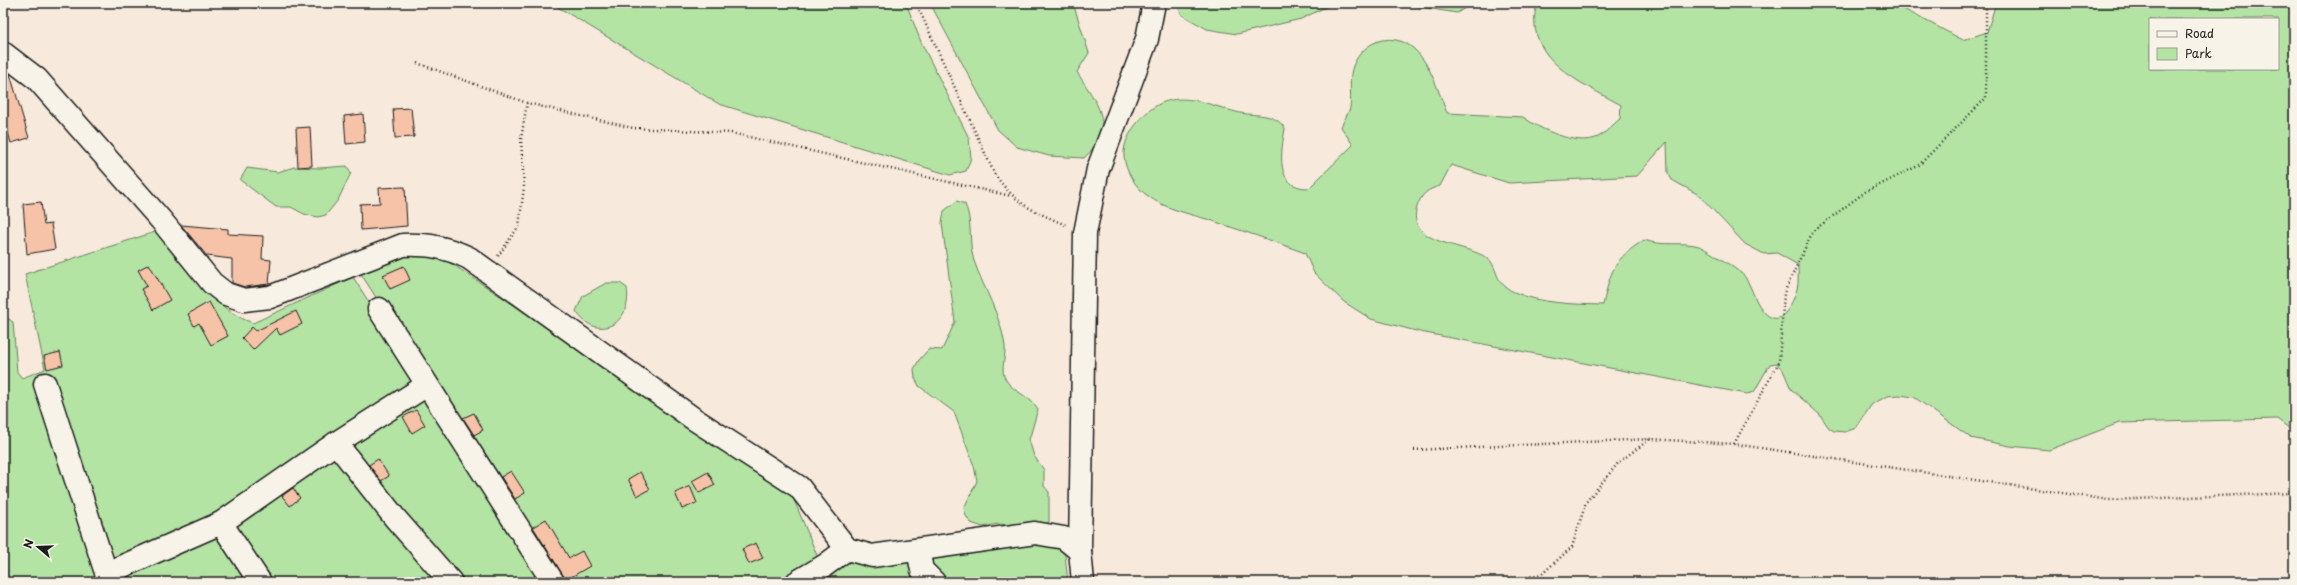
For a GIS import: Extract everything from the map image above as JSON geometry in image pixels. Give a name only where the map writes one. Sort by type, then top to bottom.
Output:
[{"type":"street","points":[[1083,582],[1080,551],[1085,233],[1098,169],[1147,39],[1154,3]]},
{"type":"street","points":[[3,53],[37,80],[161,220],[212,283],[226,294],[244,300],[270,297],[403,245],[425,244],[448,248],[469,258],[694,419],[799,487],[847,549],[922,571],[1035,532],[1064,538],[1080,551]]},
{"type":"street","points":[[379,309],[553,582]]},
{"type":"street","points":[[45,384],[108,578],[220,523],[336,443],[427,385]]},
{"type":"street","points":[[336,443],[395,518],[451,582]]},
{"type":"street","points":[[220,523],[260,582]]},
{"type":"street","points":[[797,582],[824,566],[847,549]]},
{"type":"path","points":[[916,3],[995,176],[1011,196],[1028,208],[1085,233]]},
{"type":"path","points":[[1734,444],[1779,362],[1784,293],[1813,231],[1865,192],[1918,166],[1986,98],[1986,3]]},
{"type":"path","points":[[416,64],[527,103],[633,128],[731,134],[1011,196]]},
{"type":"path","points":[[488,272],[519,226],[524,187],[521,139],[527,103]]},
{"type":"path","points":[[1503,582],[1542,574],[1572,547],[1586,502],[1619,462],[1651,439]]},
{"type":"path","points":[[1414,450],[1651,439],[1734,444],[2109,500],[2294,493]]},
{"type":"green space","points":[[243,3],[272,3],[264,7],[254,8]]},
{"type":"green space","points":[[551,3],[906,3],[921,42],[969,138],[971,158],[966,171],[950,175],[719,104]]},
{"type":"green space","points":[[930,3],[1073,3],[1089,53],[1077,72],[1097,105],[1101,115],[1102,125],[1100,136],[1084,158],[1049,156],[1017,147],[998,130]]},
{"type":"green space","points":[[1176,3],[1334,3],[1301,19],[1237,34],[1207,29],[1182,15]]},
{"type":"green space","points":[[1395,3],[1473,3],[1457,13]]},
{"type":"green space","points":[[1537,3],[1892,3],[1963,40],[1987,32],[1996,3],[2294,3],[2294,432],[2277,419],[2119,423],[2049,450],[2010,446],[1971,438],[1914,397],[1899,395],[1888,396],[1872,404],[1856,428],[1845,432],[1834,431],[1829,428],[1820,415],[1791,389],[1783,370],[1776,363],[1770,364],[1754,392],[1747,394],[1420,332],[1371,319],[1344,302],[1314,273],[1305,253],[1210,220],[1178,211],[1155,201],[1135,184],[1126,167],[1124,152],[1126,143],[1137,123],[1149,111],[1160,104],[1172,100],[1184,99],[1236,112],[1276,119],[1285,129],[1282,148],[1282,167],[1285,176],[1290,182],[1298,187],[1309,188],[1353,145],[1341,127],[1350,108],[1350,81],[1353,66],[1361,53],[1368,46],[1382,40],[1396,40],[1408,44],[1417,52],[1432,75],[1447,113],[1523,117],[1539,127],[1570,138],[1590,140],[1598,137],[1620,119],[1621,105],[1589,88],[1559,67],[1547,54],[1538,39],[1535,23]],"holes":[[[1667,142],[1668,173],[1672,180],[1699,195],[1745,244],[1764,254],[1777,253],[1798,265],[1797,289],[1790,307],[1782,316],[1772,318],[1766,314],[1759,306],[1745,277],[1709,251],[1699,246],[1658,243],[1644,240],[1626,254],[1615,267],[1608,283],[1603,305],[1558,303],[1536,299],[1514,292],[1502,284],[1491,261],[1487,258],[1428,236],[1420,229],[1416,219],[1417,207],[1423,195],[1440,186],[1451,165],[1509,183],[1637,176]]]},
{"type":"green space","points":[[347,166],[351,173],[338,200],[326,215],[318,217],[304,214],[291,207],[276,207],[240,180],[247,168],[278,172],[294,167],[320,168]]},
{"type":"green space","points":[[957,201],[965,204],[969,218],[971,247],[974,261],[996,313],[1003,335],[1005,346],[1003,369],[1004,376],[1010,386],[1030,400],[1038,409],[1029,440],[1034,456],[1044,470],[1044,486],[1049,492],[1049,522],[1043,527],[998,524],[983,527],[971,523],[966,516],[964,508],[977,481],[974,466],[954,412],[919,386],[915,378],[914,369],[919,360],[929,349],[942,350],[955,322],[942,223],[944,211]]},
{"type":"green space","points":[[161,230],[190,271],[212,296],[238,316],[253,323],[353,277],[547,582],[3,582],[3,315],[13,322],[17,372],[22,378],[45,369],[25,274]]},
{"type":"green space","points":[[428,248],[789,488],[819,560],[781,582],[559,582],[361,274]]},
{"type":"green space","points":[[606,283],[620,283],[627,288],[627,301],[624,312],[619,320],[611,325],[602,327],[593,326],[584,320],[576,311],[583,296]]},
{"type":"green space","points":[[1036,541],[1064,546],[1068,582],[814,582],[852,560]]},
{"type":"building","points":[[3,69],[10,74],[29,138],[11,143],[3,115]]},
{"type":"building","points":[[411,108],[414,137],[395,138],[393,109]]},
{"type":"building","points":[[363,114],[365,142],[346,144],[344,116]]},
{"type":"building","points":[[310,127],[312,166],[298,167],[296,128]]},
{"type":"building","points":[[405,187],[407,226],[361,230],[360,204],[380,203],[379,188]]},
{"type":"building","points":[[41,202],[44,225],[51,224],[55,249],[27,254],[23,204]]},
{"type":"building","points":[[181,225],[228,229],[228,234],[263,236],[262,259],[271,260],[269,284],[245,287],[232,283],[232,259],[207,256]]},
{"type":"building","points":[[149,264],[170,300],[153,310],[141,289],[147,286],[138,270]]},
{"type":"building","points":[[404,266],[410,280],[390,289],[383,275]]},
{"type":"building","points":[[209,302],[228,336],[211,345],[199,323],[194,326],[188,314]]},
{"type":"building","points":[[296,311],[302,324],[280,335],[276,328],[253,350],[242,338],[252,327],[256,331]]},
{"type":"building","points":[[60,352],[63,365],[47,369],[44,356]]},
{"type":"building","points":[[416,410],[425,425],[412,433],[403,417]]},
{"type":"building","points":[[474,413],[483,430],[474,435],[463,418]]},
{"type":"building","points":[[378,459],[389,476],[381,481],[369,465]]},
{"type":"building","points":[[511,471],[525,493],[515,499],[501,477]]},
{"type":"building","points":[[640,472],[650,489],[637,496],[628,479]]},
{"type":"building","points":[[708,472],[715,485],[699,493],[692,481]]},
{"type":"building","points":[[690,486],[697,503],[682,509],[675,493]]},
{"type":"building","points":[[293,488],[300,498],[290,506],[282,496]]},
{"type":"building","points":[[546,519],[569,558],[582,551],[590,566],[566,580],[533,527]]},
{"type":"building","points":[[756,543],[763,558],[749,564],[742,549]]}]
